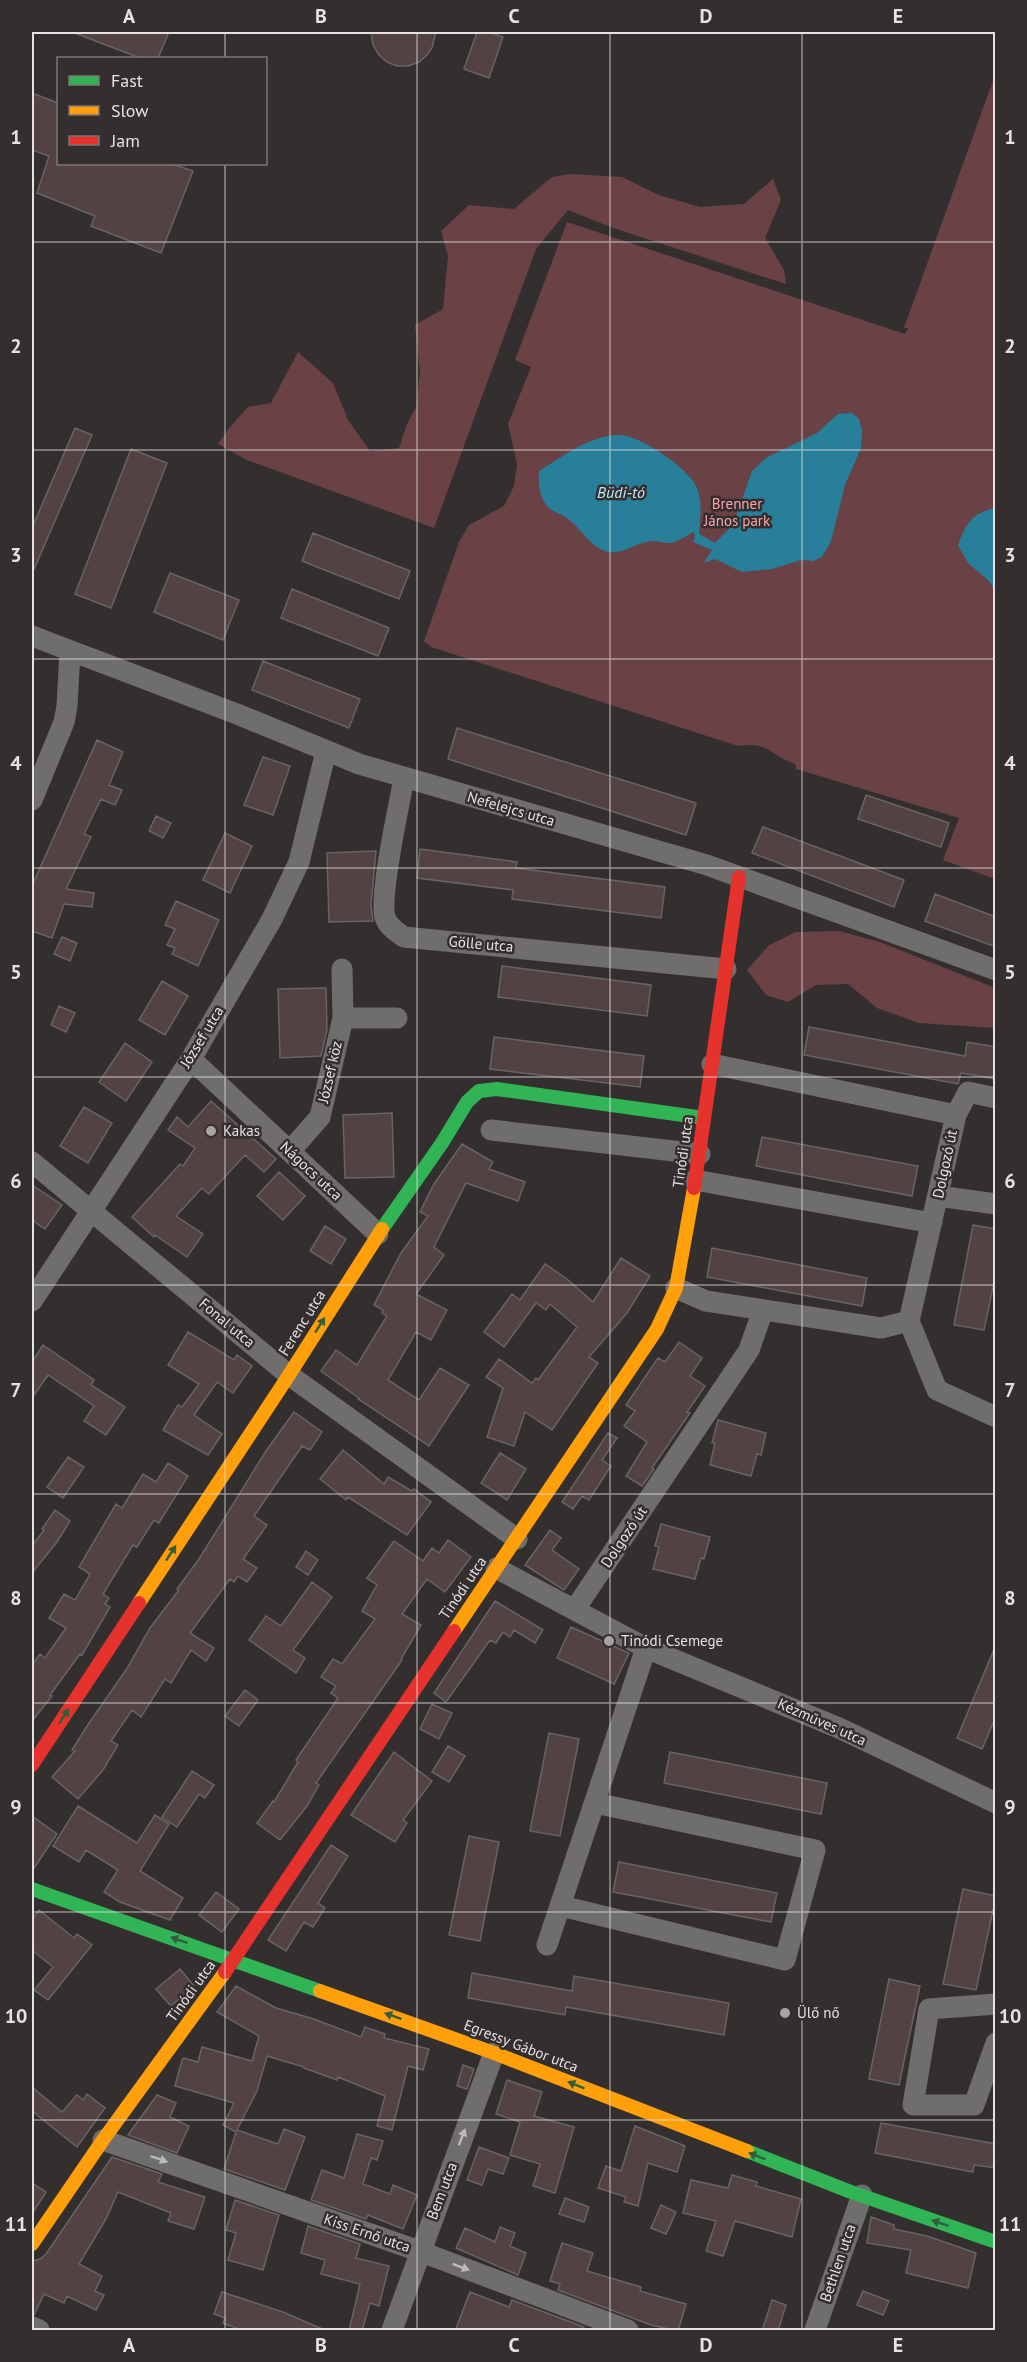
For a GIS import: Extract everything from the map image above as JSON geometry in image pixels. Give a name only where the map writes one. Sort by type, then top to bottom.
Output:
[{"type":"street","name":"Nefelejcs utca","points":[[32,636],[327,751],[404,778],[695,862],[996,970]]},
{"type":"street","points":[[32,800],[64,722],[70,651]]},
{"type":"street","name":"József utca","points":[[32,1301],[191,1059],[272,919],[299,862],[327,751]]},
{"type":"street","name":"Gölle utca","points":[[404,778],[384,896],[385,918],[392,929],[404,937],[726,969]]},
{"type":"street","name":"Tinódi utca","points":[[32,2244],[103,2140],[234,1959],[657,1329],[676,1288],[687,1236],[739,877]]},
{"type":"street","name":"József köz","points":[[290,1151],[320,1117],[343,1018],[342,969]]},
{"type":"street","points":[[343,1018],[397,1018]]},
{"type":"street","name":"Nágocs utca","points":[[191,1059],[378,1234]]},
{"type":"street","name":"Dolgozó út","points":[[712,1064],[956,1115],[909,1321]]},
{"type":"street","name":"Ferenc utca","points":[[32,1765],[289,1375],[378,1234],[442,1143],[467,1102],[479,1091],[497,1089],[704,1118]]},
{"type":"street","points":[[956,1115],[968,1092],[996,1098]]},
{"type":"street","points":[[491,1130],[700,1154]]},
{"type":"street","name":"Fonal utca","points":[[32,1162],[289,1375],[517,1539]]},
{"type":"street","points":[[695,1180],[932,1223]]},
{"type":"street","points":[[938,1196],[996,1204]]},
{"type":"street","points":[[676,1288],[706,1300],[881,1328],[909,1321],[937,1390],[996,1417]]},
{"type":"street","name":"Dolgozó út","points":[[574,1609],[749,1350],[763,1310]]},
{"type":"street","name":"Kézműves utca","points":[[496,1568],[646,1648],[839,1728],[996,1803]]},
{"type":"street","points":[[547,1946],[646,1648]]},
{"type":"street","points":[[561,1906],[786,1960],[815,1850],[595,1803]]},
{"type":"street","name":"Egressy Gábor utca","points":[[32,1889],[494,2052],[862,2196],[996,2242]]},
{"type":"street","points":[[994,2050],[974,2105],[913,2105],[929,2009],[996,2004]]},
{"type":"street","name":"Bem utca","points":[[392,2331],[419,2251],[494,2052]]},
{"type":"street","name":"Kiss Ernő utca","points":[[103,2140],[419,2251],[628,2331]]},
{"type":"street","name":"Bethlen utca","points":[[814,2331],[862,2196]]},
{"type":"street","points":[[32,2328],[39,2331]]},
{"type":"green space","name":"Brenner János park","points":[[995,75],[995,879],[943,860],[959,818],[796,769],[795,764],[757,745],[738,746],[431,647],[424,641],[459,542],[469,525],[504,506],[514,486],[517,464],[508,424],[531,367],[515,360],[567,222],[905,334],[908,328],[904,328]]},
{"type":"green space","points":[[571,174],[622,177],[659,195],[700,207],[744,204],[773,179],[781,200],[765,238],[784,270],[786,284],[613,228],[568,210],[536,249],[434,528],[247,460],[218,444],[248,407],[271,403],[298,352],[333,383],[348,420],[370,451],[399,448],[407,424],[416,407],[420,372],[415,325],[443,309],[448,256],[441,231],[469,205],[514,209],[552,177]]},
{"type":"green space","points":[[839,931],[880,942],[995,988],[995,1028],[919,1023],[877,1008],[848,984],[816,985],[788,1002],[766,995],[747,970],[769,945],[796,932]]},
{"type":"water","name":"Büdi-tó","points":[[852,413],[859,419],[862,431],[861,448],[845,485],[831,541],[822,557],[813,561],[801,560],[772,569],[742,572],[715,559],[704,563],[712,550],[693,542],[695,535],[693,532],[674,542],[654,541],[621,551],[609,552],[591,543],[572,522],[549,508],[541,494],[539,471],[587,443],[608,436],[628,436],[663,454],[693,480],[700,499],[699,534],[715,543],[733,525],[752,471],[766,458],[817,433],[838,414]]},
{"type":"water","points":[[996,508],[995,591],[989,581],[968,563],[958,545],[964,531],[975,516]]},
{"type":"building","points":[[72,32],[169,32],[158,57],[137,57]]},
{"type":"building","points":[[371,32],[436,32],[432,48],[426,56],[419,62],[408,66],[397,66],[387,62],[379,55],[373,45]]},
{"type":"building","points":[[477,32],[488,32],[503,37],[489,78],[464,69]]},
{"type":"building","points":[[32,93],[57,103],[57,165],[175,165],[193,171],[161,253],[91,226],[95,216],[37,193],[49,156],[32,150]]},
{"type":"building","points":[[75,428],[92,435],[32,574],[32,528]]},
{"type":"building","points":[[131,449],[167,463],[111,608],[75,594]]},
{"type":"building","points":[[313,533],[410,571],[399,599],[302,561]]},
{"type":"building","points":[[170,573],[239,600],[223,640],[154,612]]},
{"type":"building","points":[[292,589],[389,628],[378,656],[281,618]]},
{"type":"building","points":[[263,661],[360,699],[349,728],[252,690]]},
{"type":"building","points":[[457,728],[696,803],[686,835],[448,759]]},
{"type":"building","points":[[97,740],[123,752],[109,785],[122,790],[115,805],[101,799],[84,834],[91,837],[66,889],[94,893],[92,907],[64,904],[52,938],[32,931],[32,886]]},
{"type":"building","points":[[263,757],[290,766],[273,815],[244,805]]},
{"type":"building","points":[[866,795],[949,823],[941,847],[858,819]]},
{"type":"building","points":[[156,816],[171,823],[163,838],[149,831]]},
{"type":"building","points":[[763,827],[904,880],[894,907],[752,853]]},
{"type":"building","points":[[225,833],[252,846],[230,893],[203,880]]},
{"type":"building","points":[[420,849],[517,862],[516,868],[665,887],[661,918],[512,899],[513,890],[417,878]]},
{"type":"building","points":[[376,851],[371,905],[373,921],[329,922],[327,853]]},
{"type":"building","points":[[935,894],[996,917],[996,947],[925,921]]},
{"type":"building","points":[[176,901],[219,920],[198,966],[172,954],[175,948],[167,945],[175,929],[165,925]]},
{"type":"building","points":[[62,937],[77,943],[70,961],[54,954]]},
{"type":"building","points":[[502,966],[651,985],[647,1016],[498,997]]},
{"type":"building","points":[[162,981],[188,996],[165,1035],[139,1020]]},
{"type":"building","points":[[326,988],[327,1030],[321,1056],[280,1058],[278,989]]},
{"type":"building","points":[[59,1006],[75,1013],[66,1032],[51,1025]]},
{"type":"building","points":[[809,1027],[965,1056],[967,1042],[996,1047],[996,1079],[961,1073],[958,1084],[804,1055]]},
{"type":"building","points":[[494,1037],[644,1056],[640,1087],[490,1069]]},
{"type":"building","points":[[125,1043],[152,1062],[126,1101],[99,1082]]},
{"type":"building","points":[[211,1101],[276,1159],[264,1172],[245,1155],[209,1194],[202,1188],[176,1216],[203,1234],[187,1257],[155,1235],[154,1237],[132,1217],[180,1164],[183,1166],[195,1148],[168,1130],[177,1117],[188,1127]]},
{"type":"building","points":[[84,1107],[112,1123],[88,1163],[60,1146]]},
{"type":"building","points":[[392,1113],[394,1177],[345,1178],[343,1115]]},
{"type":"building","points":[[762,1137],[918,1166],[912,1196],[756,1166]]},
{"type":"building","points":[[462,1144],[493,1162],[489,1169],[525,1182],[518,1201],[466,1183],[434,1247],[444,1255],[416,1294],[447,1310],[431,1340],[416,1332],[388,1380],[419,1400],[440,1368],[469,1385],[429,1446],[358,1399],[321,1371],[336,1350],[357,1365],[387,1316],[382,1313],[383,1310],[374,1305],[401,1253],[428,1216],[420,1212],[434,1184]]},
{"type":"building","points":[[279,1172],[305,1196],[283,1220],[257,1196]]},
{"type":"building","points":[[32,1185],[62,1205],[45,1229],[32,1220]]},
{"type":"building","points":[[973,1225],[996,1229],[996,1273],[984,1330],[954,1325]]},
{"type":"building","points":[[325,1226],[346,1239],[331,1264],[310,1251]]},
{"type":"building","points":[[712,1248],[867,1278],[862,1306],[707,1277]]},
{"type":"building","points":[[621,1258],[650,1276],[627,1313],[589,1357],[598,1363],[552,1430],[525,1412],[514,1446],[487,1437],[503,1388],[486,1377],[499,1359],[532,1383],[536,1378],[538,1380],[577,1327],[550,1304],[546,1310],[536,1303],[504,1347],[484,1332],[512,1294],[520,1300],[545,1264],[567,1279],[593,1302]]},
{"type":"building","points":[[188,1332],[234,1360],[237,1355],[252,1366],[233,1393],[217,1382],[194,1415],[222,1434],[208,1455],[163,1430],[178,1405],[182,1407],[199,1384],[168,1365]]},
{"type":"building","points":[[679,1342],[702,1358],[690,1376],[705,1386],[642,1486],[626,1476],[647,1442],[624,1426],[635,1411],[626,1405],[658,1358],[665,1362]]},
{"type":"building","points":[[43,1345],[94,1380],[91,1385],[125,1407],[106,1435],[84,1421],[94,1406],[48,1375],[32,1398],[32,1362]]},
{"type":"building","points":[[294,1412],[322,1432],[310,1450],[302,1446],[254,1516],[267,1525],[243,1559],[257,1568],[247,1582],[238,1576],[234,1582],[230,1579],[190,1633],[214,1648],[206,1661],[191,1650],[171,1683],[165,1679],[141,1717],[132,1710],[111,1741],[118,1745],[103,1770],[78,1799],[52,1777],[75,1751],[72,1750],[126,1670],[150,1628],[179,1590],[177,1589],[199,1559],[266,1451]]},
{"type":"building","points":[[718,1420],[766,1433],[761,1455],[757,1454],[751,1476],[710,1465],[715,1443],[712,1443]]},
{"type":"building","points":[[608,1433],[617,1438],[602,1460],[611,1466],[589,1500],[582,1496],[573,1509],[562,1502]]},
{"type":"building","points":[[343,1450],[384,1484],[388,1477],[412,1491],[414,1489],[431,1502],[407,1535],[348,1497],[346,1500],[320,1479]]},
{"type":"building","points":[[500,1453],[526,1469],[507,1500],[481,1483]]},
{"type":"building","points":[[68,1457],[84,1467],[63,1498],[47,1487]]},
{"type":"building","points":[[168,1463],[188,1476],[159,1523],[154,1520],[137,1547],[133,1545],[103,1594],[109,1598],[105,1604],[110,1607],[82,1655],[80,1654],[32,1721],[32,1665],[40,1654],[45,1658],[66,1628],[49,1618],[64,1594],[75,1600],[90,1574],[79,1567],[116,1504],[122,1508],[143,1474],[156,1482]]},
{"type":"building","points":[[55,1510],[70,1521],[57,1542],[32,1573],[32,1546]]},
{"type":"building","points":[[661,1524],[710,1537],[695,1579],[653,1569],[659,1547],[655,1546]]},
{"type":"building","points":[[550,1530],[561,1538],[552,1550],[579,1569],[564,1590],[525,1565]]},
{"type":"building","points":[[448,1540],[471,1557],[445,1592],[427,1579],[402,1614],[421,1625],[402,1660],[316,1783],[319,1785],[307,1806],[280,1840],[257,1823],[274,1802],[298,1762],[296,1760],[338,1698],[331,1693],[336,1686],[321,1677],[333,1659],[342,1664],[375,1619],[362,1611],[377,1585],[367,1578],[394,1541],[423,1561],[432,1548],[439,1553]]},
{"type":"building","points":[[306,1551],[318,1560],[308,1575],[296,1567]]},
{"type":"building","points":[[312,1582],[332,1597],[293,1650],[305,1658],[296,1673],[249,1640],[266,1616],[281,1626]]},
{"type":"building","points":[[495,1601],[543,1630],[535,1643],[514,1630],[510,1637],[503,1632],[496,1643],[490,1640],[446,1702],[434,1693]]},
{"type":"building","points":[[571,1627],[629,1653],[614,1684],[557,1658]]},
{"type":"building","points":[[995,1647],[996,1716],[982,1749],[957,1738]]},
{"type":"building","points":[[245,1690],[258,1700],[239,1726],[225,1716]]},
{"type":"building","points":[[432,1704],[452,1713],[439,1739],[420,1729]]},
{"type":"building","points":[[549,1733],[579,1739],[560,1836],[530,1831]]},
{"type":"building","points":[[448,1746],[465,1756],[449,1782],[432,1772]]},
{"type":"building","points":[[394,1752],[432,1781],[403,1820],[407,1823],[395,1842],[351,1815]]},
{"type":"building","points":[[670,1752],[827,1783],[821,1814],[664,1783]]},
{"type":"building","points":[[192,1771],[214,1785],[205,1798],[199,1794],[177,1827],[162,1817]]},
{"type":"building","points":[[78,1806],[137,1843],[155,1815],[169,1824],[140,1871],[183,1898],[170,1920],[120,1902],[104,1892],[118,1870],[86,1850],[79,1862],[53,1846]]},
{"type":"building","points":[[32,1816],[57,1834],[32,1871]]},
{"type":"building","points":[[469,1836],[499,1842],[480,1941],[449,1935]]},
{"type":"building","points":[[331,1845],[348,1856],[318,1903],[325,1908],[313,1927],[304,1922],[286,1951],[268,1940]]},
{"type":"building","points":[[619,1862],[777,1893],[771,1922],[613,1892]]},
{"type":"building","points":[[963,1889],[996,1896],[976,1990],[943,1984]]},
{"type":"building","points":[[216,1892],[239,1909],[222,1932],[199,1915]]},
{"type":"building","points":[[39,1910],[74,1938],[77,1934],[92,1945],[48,2000],[34,1990],[53,1967],[32,1950],[32,1920]]},
{"type":"building","points":[[180,1969],[194,1986],[171,2006],[156,1989]]},
{"type":"building","points":[[472,1973],[572,1991],[574,1976],[729,2003],[724,2035],[566,2007],[565,2015],[468,1998]]},
{"type":"building","points":[[889,1979],[920,1986],[899,2085],[869,2079]]},
{"type":"building","points":[[236,1986],[276,2008],[314,2019],[361,2037],[365,2027],[385,2034],[384,2038],[429,2049],[423,2070],[408,2066],[392,2130],[377,2126],[385,2096],[338,2077],[337,2080],[267,2056],[257,2091],[237,2130],[278,2144],[284,2129],[305,2137],[285,2190],[224,2169],[236,2132],[223,2125],[234,2103],[175,2086],[182,2060],[184,2058],[198,2062],[202,2047],[252,2061],[259,2036],[217,2012]]},
{"type":"building","points":[[463,2065],[474,2069],[467,2089],[457,2086]]},
{"type":"building","points":[[507,2080],[542,2092],[534,2116],[574,2127],[555,2193],[533,2186],[540,2164],[510,2155],[520,2122],[496,2114]]},
{"type":"building","points":[[32,2087],[62,2112],[77,2095],[83,2100],[87,2094],[105,2108],[77,2147],[32,2111]]},
{"type":"building","points":[[157,2095],[176,2103],[170,2117],[189,2126],[177,2153],[128,2135]]},
{"type":"building","points":[[881,2123],[996,2144],[996,2168],[974,2165],[973,2172],[875,2153]]},
{"type":"building","points":[[635,2126],[685,2146],[677,2172],[648,2163],[638,2206],[624,2202],[626,2197],[598,2188],[606,2166],[621,2171]]},
{"type":"building","points":[[357,2134],[383,2141],[377,2160],[371,2158],[363,2184],[390,2194],[393,2185],[417,2195],[403,2229],[368,2215],[366,2219],[311,2200],[322,2170],[344,2178]]},
{"type":"building","points":[[479,2147],[509,2158],[503,2174],[488,2169],[482,2185],[467,2180]]},
{"type":"building","points":[[112,2157],[162,2174],[158,2182],[205,2197],[194,2229],[168,2221],[171,2213],[118,2192],[106,2219],[79,2264],[102,2276],[95,2291],[104,2295],[96,2310],[67,2296],[64,2303],[44,2294],[34,2315],[32,2314],[32,2261],[46,2254]]},
{"type":"building","points":[[732,2175],[757,2182],[756,2186],[801,2199],[792,2237],[735,2221],[723,2256],[706,2251],[716,2221],[683,2213],[691,2180],[728,2188]]},
{"type":"building","points":[[32,2183],[46,2192],[32,2214]]},
{"type":"building","points":[[565,2198],[589,2207],[584,2222],[559,2214]]},
{"type":"building","points":[[235,2200],[279,2215],[263,2270],[228,2260],[236,2233],[226,2230]]},
{"type":"building","points":[[661,2205],[676,2212],[666,2234],[651,2228]]},
{"type":"building","points":[[871,2217],[894,2225],[894,2229],[927,2236],[976,2253],[968,2288],[906,2273],[911,2250],[867,2243]]},
{"type":"building","points":[[308,2226],[360,2244],[356,2258],[389,2266],[379,2306],[370,2303],[362,2331],[349,2331],[360,2284],[321,2274],[325,2260],[301,2253]]},
{"type":"building","points":[[500,2227],[515,2233],[510,2246],[526,2253],[518,2275],[456,2248],[465,2228],[495,2242]]},
{"type":"building","points":[[562,2243],[593,2253],[587,2271],[641,2287],[640,2291],[686,2304],[678,2331],[651,2325],[558,2290],[560,2284],[550,2281]]},
{"type":"building","points":[[863,2291],[889,2301],[883,2315],[857,2305]]},
{"type":"building","points":[[222,2292],[283,2312],[327,2331],[244,2331],[223,2323],[225,2318],[214,2314]]},
{"type":"building","points":[[470,2292],[509,2307],[512,2300],[584,2327],[582,2331],[455,2331]]},
{"type":"building","points":[[772,2300],[786,2305],[778,2331],[762,2331]]},
{"type":"traffic: fast","points":[[382,1229],[442,1143],[467,1102],[479,1091],[497,1089],[704,1118]]},
{"type":"traffic: fast","points":[[32,1889],[320,1991]]},
{"type":"traffic: fast","points":[[747,2151],[851,2192],[996,2242]]},
{"type":"traffic: slow","points":[[454,1631],[657,1329],[676,1288],[694,1188]]},
{"type":"traffic: slow","points":[[139,1603],[382,1229]]},
{"type":"traffic: slow","points":[[32,2244],[103,2140],[225,1972]]},
{"type":"traffic: slow","points":[[320,1991],[494,2053],[747,2151]]},
{"type":"traffic: jam","points":[[694,1188],[739,877]]},
{"type":"traffic: jam","points":[[32,1765],[139,1603]]},
{"type":"traffic: jam","points":[[225,1972],[454,1631]]},
{"type":"place","name":"Kakas","points":[[211,1131]]},
{"type":"place","name":"Tinódi Csemege","points":[[609,1641]]},
{"type":"place","name":"Ülő nő","points":[[785,2013]]}]
